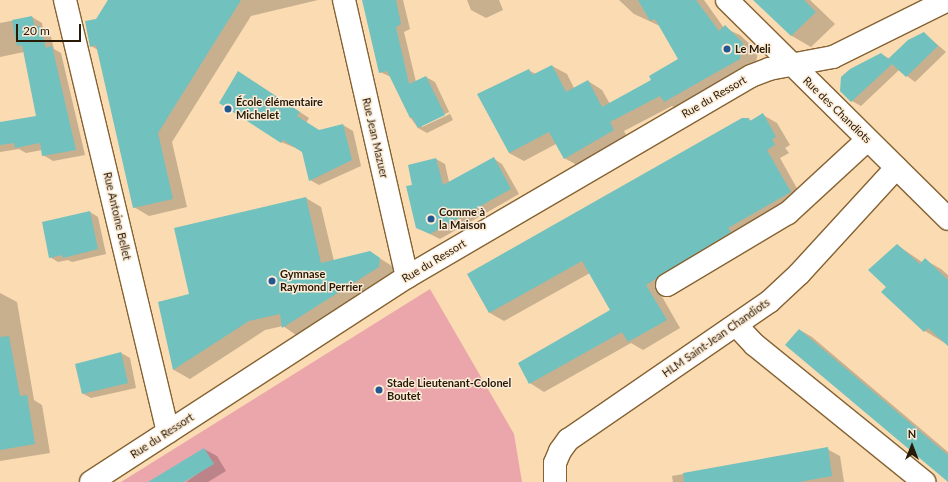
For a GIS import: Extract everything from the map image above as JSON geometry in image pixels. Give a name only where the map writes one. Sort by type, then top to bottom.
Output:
[{"type":"street","name":"Rue Antoine Bellet","points":[[65,0],[168,432]]},
{"type":"street","name":"Rue Jean Mazuer","points":[[344,0],[407,277]]},
{"type":"street","name":"Rue des Chandiots","points":[[727,0],[948,219]]},
{"type":"street","name":"Rue du Ressort","points":[[91,482],[407,277],[750,76],[791,65],[833,58],[948,0]]},
{"type":"street","points":[[667,285],[788,213],[868,140]]},
{"type":"street","name":"HLM Saint-Jean Chandiots","points":[[556,482],[556,464],[560,452],[573,436],[737,326],[769,302],[799,274],[896,168]]},
{"type":"street","points":[[737,326],[755,345],[924,482]]},
{"type":"shaded area","name":"Stade Lieutenant-Colonel Boutet","points":[[430,289],[514,434],[522,482],[121,482]]},
{"type":"building","points":[[108,0],[241,0],[158,133],[173,199],[133,208],[96,45],[90,47],[85,21],[96,19]]},
{"type":"building","points":[[362,0],[396,0],[401,24],[396,27],[409,84],[426,76],[445,115],[418,128],[412,117],[410,118],[387,71],[379,73]]},
{"type":"building","points":[[638,0],[696,0],[719,31],[725,25],[743,43],[740,59],[664,102],[660,96],[610,122],[614,130],[564,159],[549,132],[509,153],[477,94],[529,69],[532,75],[552,65],[566,92],[588,80],[602,107],[651,80],[649,76],[678,59],[655,19],[650,21]]},
{"type":"building","points":[[753,0],[804,0],[816,12],[791,36]]},
{"type":"building","points":[[32,16],[35,27],[40,26],[46,48],[52,46],[76,150],[42,156],[40,143],[15,148],[14,143],[0,145],[0,122],[36,116],[22,45],[17,46],[12,20]]},
{"type":"building","points":[[924,32],[938,46],[906,77],[892,64],[851,102],[840,91],[841,77],[850,69],[881,53],[888,59],[908,40]]},
{"type":"building","points":[[238,71],[300,112],[297,116],[319,130],[343,124],[352,160],[309,181],[302,152],[283,140],[281,143],[219,103]]},
{"type":"building","points":[[763,113],[776,137],[772,139],[775,145],[767,150],[791,192],[728,228],[731,232],[646,285],[667,320],[628,342],[622,332],[529,384],[518,363],[610,310],[582,261],[489,313],[467,274],[742,118],[749,118],[750,121]]},
{"type":"building","points":[[494,157],[511,189],[430,234],[416,228],[406,186],[412,185],[408,165],[436,158],[443,185]]},
{"type":"building","name":"Gymnase Raymond Perrier","points":[[306,197],[321,263],[370,251],[380,258],[379,267],[282,328],[280,314],[249,321],[173,370],[158,302],[189,294],[174,228]]},
{"type":"building","points":[[90,211],[98,249],[63,258],[62,255],[49,258],[42,222]]},
{"type":"building","points":[[897,244],[920,264],[925,258],[948,280],[948,346],[928,328],[924,332],[881,292],[886,287],[868,270]]},
{"type":"building","points":[[799,329],[948,455],[948,482],[785,345]]},
{"type":"building","points":[[9,336],[20,396],[27,395],[35,444],[0,450],[0,337]]},
{"type":"building","points":[[121,352],[128,383],[82,394],[75,364]]},
{"type":"building","points":[[828,447],[832,476],[799,482],[684,482],[683,473]]},
{"type":"building","points":[[204,448],[214,464],[184,482],[148,482]]},
{"type":"place","name":"Le Meli","points":[[727,49]]},
{"type":"place","name":"École élémentaire Michelet","points":[[228,109]]},
{"type":"place","name":"Comme à la Maison","points":[[431,219]]},
{"type":"place","name":"Gymnase Raymond Perrier","points":[[272,281]]},
{"type":"place","name":"Stade Lieutenant-Colonel Boutet","points":[[379,390]]}]
